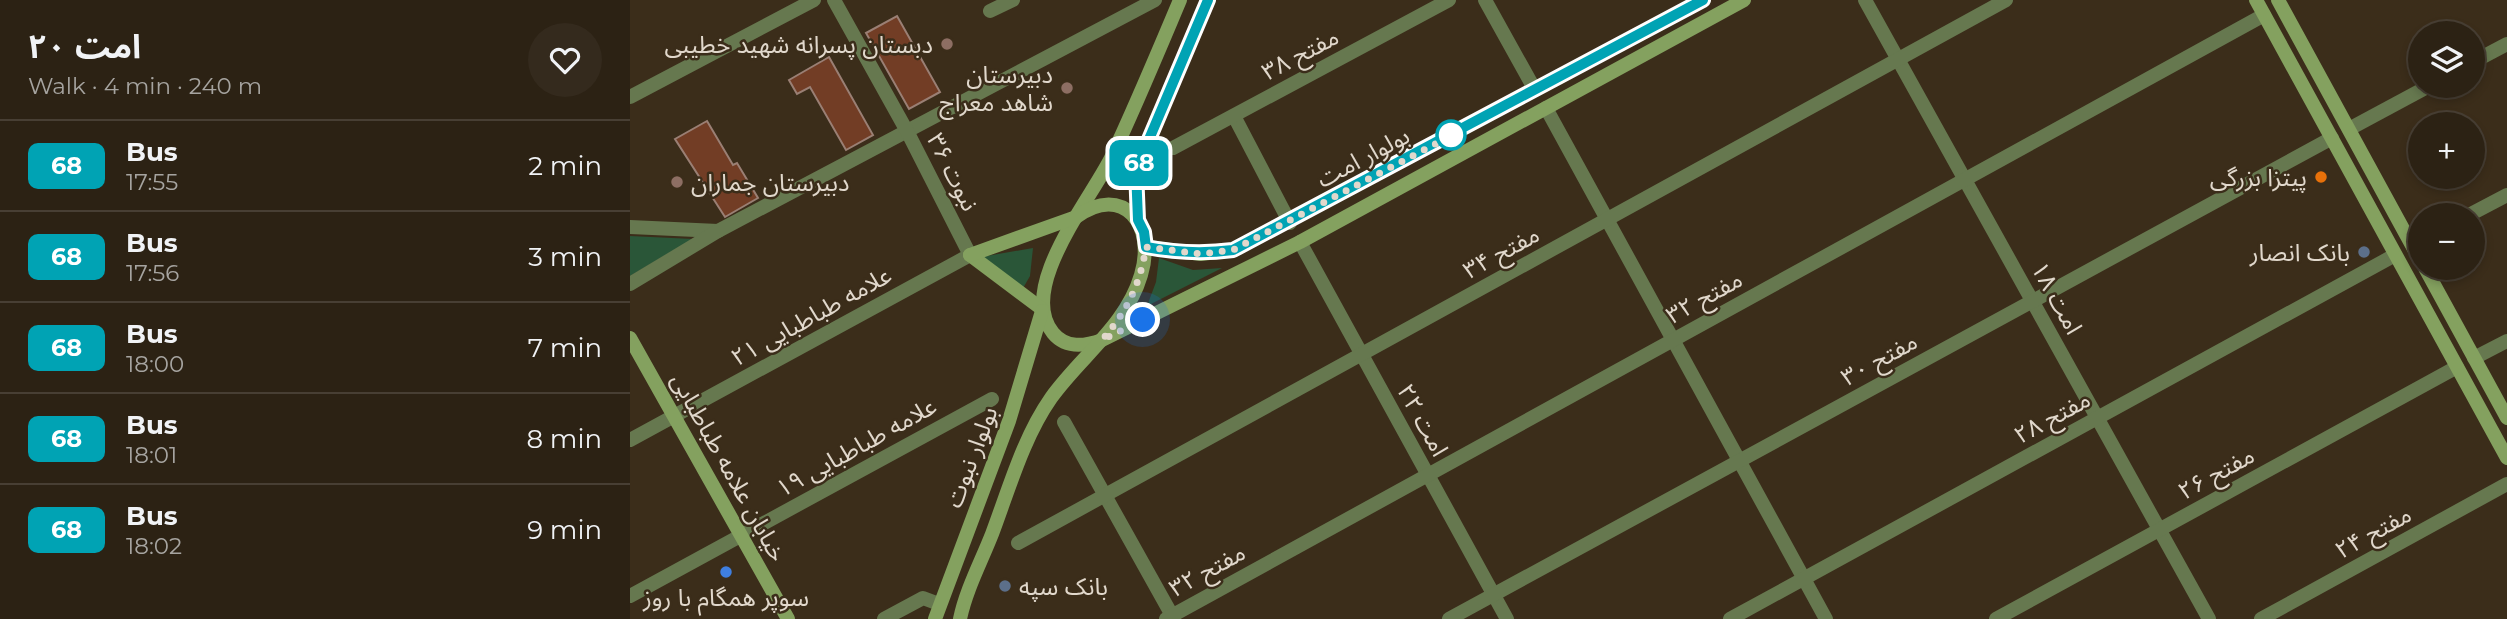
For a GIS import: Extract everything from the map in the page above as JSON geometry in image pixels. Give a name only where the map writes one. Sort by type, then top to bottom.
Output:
[{"type":"main road","points":[[1138,220],[1136,170],[1208,0]]},
{"type":"main road","name":"بولوار امت","points":[[1146,247],[1201,254],[1233,250],[1703,0]]},
{"type":"main road","name":"بولوار امت","points":[[1102,340],[1300,242],[1744,0]]},
{"type":"main road","points":[[2256,0],[2507,458]]},
{"type":"main road","points":[[970,255],[1076,217],[1090,207],[1107,204],[1124,208],[1138,220],[1144,232],[1146,247],[1142,273],[1133,298],[1119,320],[1102,340],[1087,345],[1063,341],[1046,325],[1042,309],[1056,256],[1076,217],[1110,160],[1177,1]]},
{"type":"main road","points":[[2283,2],[2349,129],[2408,229]]},
{"type":"main road","points":[[2332,138],[2349,129]]},
{"type":"main road","points":[[970,255],[1042,309]]},
{"type":"main road","points":[[2432,280],[2507,418]]},
{"type":"main road","name":"بولوار نبوت","points":[[935,619],[1009,421],[1042,309]]},
{"type":"main road","name":"خیابان علامه طباطبایی","points":[[630,338],[788,619]]},
{"type":"main road","name":"بولوار نبوت","points":[[960,619],[1031,432],[1052,398],[1102,340]]},
{"type":"street","points":[[630,97],[814,0]]},
{"type":"street","name":"نبوت ۳۶","points":[[834,0],[908,133],[970,255]]},
{"type":"street","points":[[990,11],[1013,0]]},
{"type":"street","points":[[630,284],[718,231],[1156,0]]},
{"type":"street","name":"مفتح ۳۸","points":[[1173,148],[1449,0]]},
{"type":"street","points":[[1485,0],[1535,90]]},
{"type":"street","name":"امت ۱۸","points":[[1865,0],[2209,619]]},
{"type":"street","name":"مفتح ۳۴","points":[[1018,543],[2006,0]]},
{"type":"street","name":"مفتح ۳۲","points":[[1170,618],[2264,15]]},
{"type":"street","points":[[2485,56],[2507,44]]},
{"type":"street","points":[[2349,129],[2408,97]]},
{"type":"street","points":[[1546,108],[1826,619]]},
{"type":"street","points":[[1234,116],[1290,222]]},
{"type":"street","name":"مفتح ۳۰","points":[[1449,619],[2332,138]]},
{"type":"street","points":[[2485,207],[2507,195]]},
{"type":"street","points":[[630,227],[718,231]]},
{"type":"street","name":"امت ۲۲","points":[[1300,242],[1507,619]]},
{"type":"street","name":"علامه طباطبایی ۲۱","points":[[630,440],[970,255]]},
{"type":"street","name":"مفتح ۲۸","points":[[1730,619],[2395,255]]},
{"type":"street","points":[[2474,358],[2507,341]]},
{"type":"street","name":"مفتح ۲۶","points":[[1996,619],[2458,367]]},
{"type":"street","name":"علامه طباطبایی ۱۹","points":[[630,596],[992,399]]},
{"type":"street","points":[[1064,422],[1170,618]]},
{"type":"street","name":"مفتح ۲۴","points":[[2260,619],[2507,484]]},
{"type":"street","points":[[884,619],[923,598],[939,604]]},
{"type":"green space","points":[[630,236],[693,239],[630,276]]},
{"type":"green space","points":[[1033,248],[1030,276],[1022,290],[981,257]]},
{"type":"green space","points":[[1159,258],[1193,270],[1222,268],[1147,306],[1156,282]]},
{"type":"building","points":[[897,16],[940,92],[909,109],[866,33]]},
{"type":"building","points":[[829,57],[873,135],[846,150],[810,87],[797,94],[789,80]]},
{"type":"building","points":[[707,121],[733,165],[737,163],[758,198],[725,217],[675,139]]},
{"type":"bus line","name":"68","points":[[1208,0],[1136,170],[1138,220],[1144,232],[1146,247],[1177,253],[1201,254],[1233,250],[1703,0]]},
{"type":"place","name":"دبستان پسرانه شهید خطیبی","points":[[947,44]]},
{"type":"place","name":"دبیرستان شاهد معراج","points":[[1067,88]]},
{"type":"place","name":"پیتزا بزرگی","points":[[2321,177]]},
{"type":"place","name":"دبیرستان جماران","points":[[677,182]]},
{"type":"place","name":"بانک انصار","points":[[2364,252]]},
{"type":"place","name":"سوپر همگام با روز","points":[[726,572]]},
{"type":"place","name":"بانک سپه","points":[[1005,586]]},
{"type":"route","points":[[1143,320],[1102,340],[1133,298],[1142,273],[1146,247],[1201,254],[1233,250],[1462,130],[1451,135]]}]
